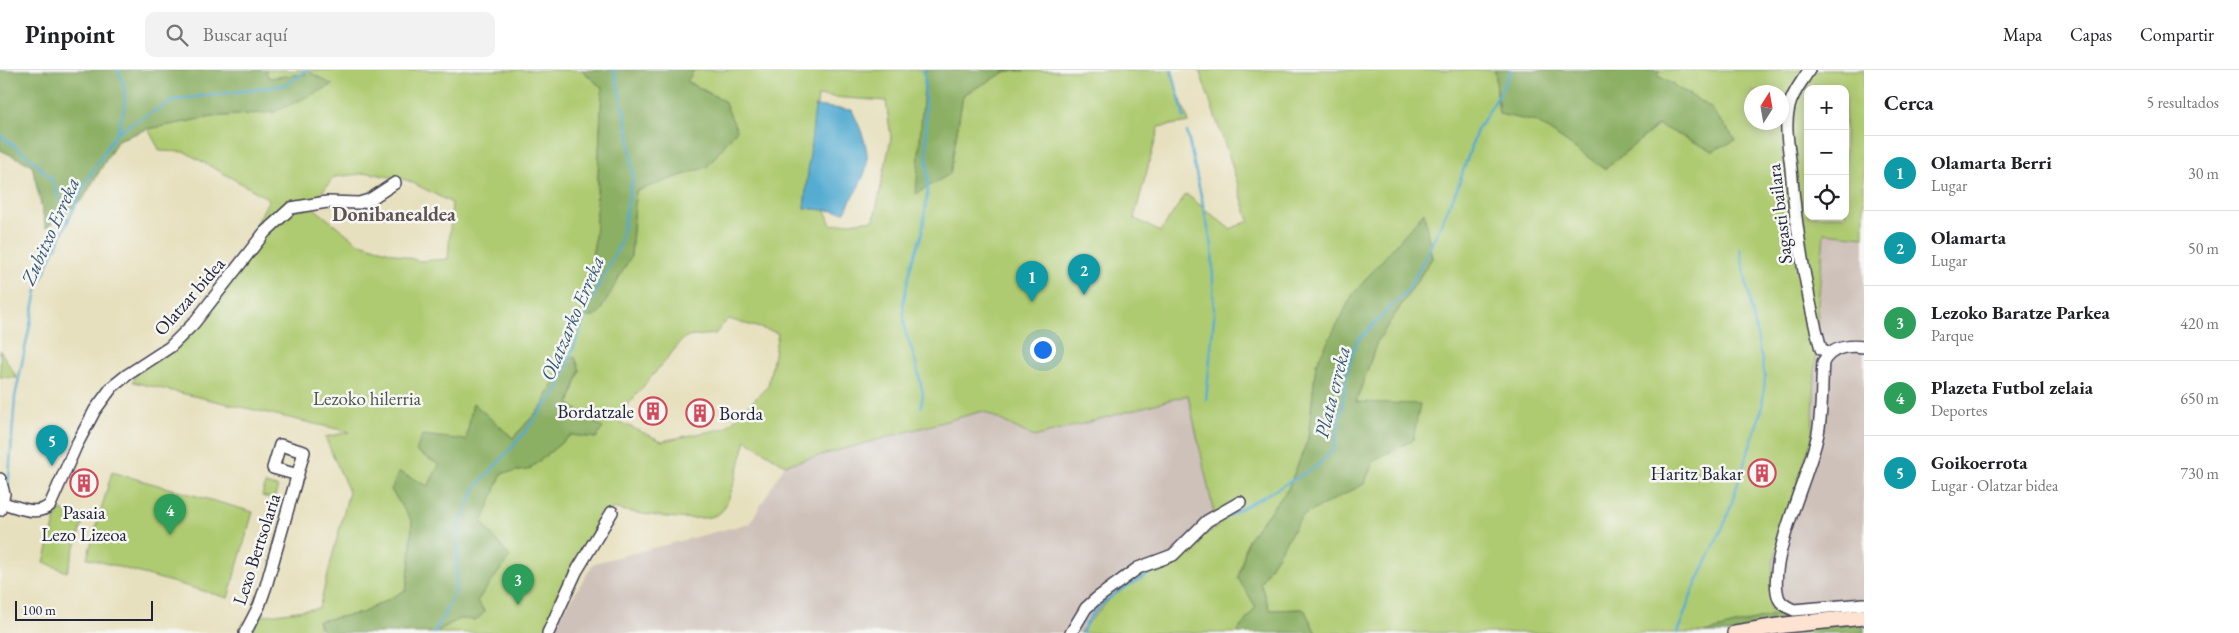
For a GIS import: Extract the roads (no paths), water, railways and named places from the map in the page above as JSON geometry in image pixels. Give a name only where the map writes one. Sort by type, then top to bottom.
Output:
[{"type":"main road","points":[[1735,633],[1786,624],[1864,617]]},
{"type":"street","name":"Sagasti bailara","points":[[1809,70],[1789,105],[1787,127],[1796,222],[1807,292],[1821,349],[1828,352]]},
{"type":"street","name":"Olatzar bidea","points":[[2,507],[37,511],[44,510],[50,505],[76,446],[95,410],[112,387],[170,347],[194,323],[265,232],[291,208],[326,202],[359,203],[369,200],[395,183]]},
{"type":"street","points":[[1864,347],[1837,348],[1828,352],[1823,362],[1818,437],[1782,546],[1778,567],[1780,600],[1787,608],[1794,610],[1864,604]]},
{"type":"street","name":"Lexo Bertsolaria","points":[[245,633],[259,606],[266,586],[298,475]]},
{"type":"street","points":[[0,479],[3,488],[2,507]]},
{"type":"street","points":[[1071,633],[1086,608],[1096,599],[1138,568],[1173,555],[1207,521],[1240,502]]},
{"type":"street","points":[[548,633],[576,572],[612,512]]},
{"type":"water","points":[[815,106],[852,110],[865,143],[867,151],[866,169],[845,212],[804,208]]},
{"type":"waterway","name":"Zubitxo Erreka","points":[[8,490],[15,397],[38,286],[87,180],[117,132],[125,106],[124,87],[119,70]]},
{"type":"waterway","points":[[117,132],[174,100],[286,85],[307,70]]},
{"type":"waterway","name":"Olatzarko Erreka","points":[[434,633],[455,593],[459,525],[476,487],[515,444],[558,389],[592,299],[620,244],[633,176],[629,134],[614,70]]},
{"type":"waterway","points":[[921,407],[923,393],[914,356],[905,331],[903,304],[911,265],[922,234],[928,187],[924,70]]},
{"type":"waterway","points":[[1172,70],[1184,118]]},
{"type":"waterway","name":"Plata erreka","points":[[1207,528],[1316,467],[1334,448],[1346,377],[1356,342],[1408,290],[1457,189],[1477,130],[1499,95],[1511,70]]},
{"type":"waterway","points":[[1187,132],[1212,246],[1214,318],[1206,400]]},
{"type":"waterway","points":[[0,135],[35,162],[52,180],[68,222]]},
{"type":"waterway","points":[[1677,633],[1693,591],[1726,520],[1762,409],[1765,377],[1740,249]]},
{"type":"waterway","name":"Plata erreka","points":[[1082,633],[1088,620],[1108,599],[1169,561]]},
{"type":"place","name":"Olamarta","points":[[1084,295]]},
{"type":"place","name":"Olamarta Berri","points":[[1032,302]]},
{"type":"place","name":"Bordatzale","points":[[653,411]]},
{"type":"place","name":"Borda","points":[[700,413]]},
{"type":"place","name":"Goikoerrota","points":[[52,466]]},
{"type":"place","name":"Haritz Bakar","points":[[1762,473]]},
{"type":"place","name":"Pasaia Lezo Lizeoa","points":[[84,483]]},
{"type":"place","name":"Plazeta Futbol zelaia","points":[[170,535]]},
{"type":"place","name":"Lezoko Baratze Parkea","points":[[518,605]]},
{"type":"district","name":"Donibanealdea","points":[[394,214]]},
{"type":"park label","name":"Lezoko hilerria","points":[[367,398]]}]
